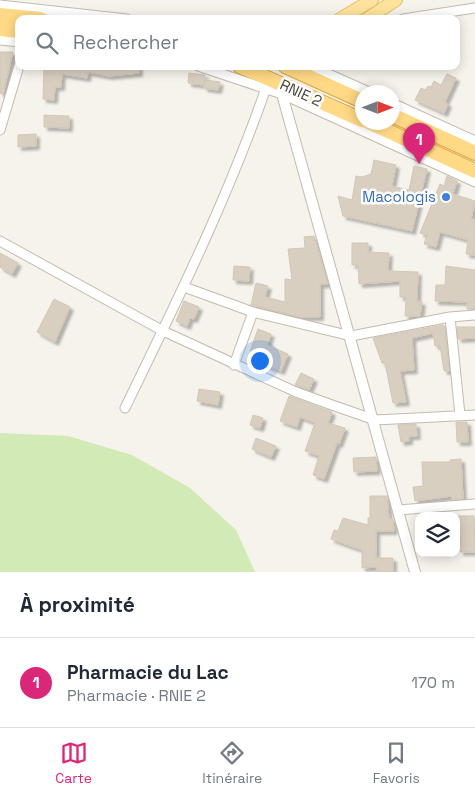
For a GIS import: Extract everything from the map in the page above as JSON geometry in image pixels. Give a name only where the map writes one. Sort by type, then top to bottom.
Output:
[{"type":"highway","points":[[0,15],[15,16]]},
{"type":"highway","points":[[0,29],[15,31]]},
{"type":"highway","name":"RNIE 2","points":[[247,70],[283,89],[355,117]]},
{"type":"highway","name":"RNIE 2","points":[[294,70],[355,98]]},
{"type":"highway","points":[[400,119],[475,153]]},
{"type":"highway","points":[[385,130],[475,171]]},
{"type":"main road","points":[[347,15],[372,0]]},
{"type":"main road","points":[[378,15],[396,0]]},
{"type":"main road","points":[[283,89],[286,70]]},
{"type":"street","points":[[0,4],[93,15]]},
{"type":"street","points":[[429,15],[475,8]]},
{"type":"street","points":[[0,40],[15,42]]},
{"type":"street","points":[[0,130],[18,70]]},
{"type":"street","points":[[210,70],[266,88],[283,89],[475,182]]},
{"type":"street","points":[[320,70],[355,86]]},
{"type":"street","points":[[125,408],[184,286],[252,127],[266,88]]},
{"type":"street","points":[[283,89],[415,572]]},
{"type":"street","points":[[400,107],[475,141]]},
{"type":"street","points":[[0,241],[163,331],[296,392],[375,420],[475,415]]},
{"type":"street","points":[[184,286],[253,312],[351,336],[450,317],[475,315]]},
{"type":"street","points":[[234,365],[253,312]]},
{"type":"street","points":[[450,317],[460,415]]},
{"type":"street","points":[[398,510],[475,504]]},
{"type":"green space","points":[[0,433],[68,436],[132,455],[190,488],[236,530],[255,572],[0,572]]},
{"type":"building","points":[[0,52],[13,52],[3,94],[0,93]]},
{"type":"building","points":[[44,70],[139,70],[139,73],[109,76],[88,72],[87,78],[62,74],[61,87],[55,87],[54,100],[43,99]]},
{"type":"building","points":[[189,73],[205,75],[204,85],[188,83]]},
{"type":"building","points":[[447,74],[456,78],[445,102],[448,104],[444,113],[415,100],[421,88],[425,90],[428,86],[431,87],[434,81],[441,85]]},
{"type":"building","points":[[205,80],[220,82],[218,90],[204,88]]},
{"type":"building","points":[[44,115],[69,116],[69,128],[44,127]]},
{"type":"building","points":[[36,134],[36,146],[18,147],[18,135]]},
{"type":"building","points":[[374,160],[396,165],[392,186],[409,190],[414,166],[427,169],[412,231],[343,216],[338,196],[352,200],[356,176],[362,177],[371,174]]},
{"type":"building","points":[[447,176],[457,181],[453,194],[475,201],[471,219],[475,220],[475,255],[466,254],[468,240],[440,232],[436,247],[424,244],[427,235],[420,233],[440,184],[444,186]]},
{"type":"building","points":[[314,236],[328,284],[320,284],[320,317],[301,317],[251,305],[256,283],[268,286],[265,297],[285,302],[285,279],[292,280],[288,249],[305,248],[304,237]]},
{"type":"building","points":[[352,243],[368,243],[368,252],[389,253],[388,271],[418,272],[417,301],[422,302],[420,316],[405,316],[406,297],[400,297],[400,281],[359,284],[358,265],[352,265]]},
{"type":"building","points":[[0,253],[18,263],[12,274],[0,267]]},
{"type":"building","points":[[234,266],[250,267],[249,281],[233,280]]},
{"type":"building","points":[[446,266],[475,270],[475,309],[467,309],[467,302],[435,301],[436,285],[445,285]]},
{"type":"building","points":[[54,299],[70,307],[55,342],[37,332]]},
{"type":"building","points":[[184,301],[199,307],[194,319],[190,318],[187,326],[176,321]]},
{"type":"building","points":[[443,325],[445,327],[449,371],[444,371],[440,345],[435,346],[433,333],[412,338],[414,370],[400,371],[406,402],[393,403],[385,363],[382,363],[373,338]]},
{"type":"building","points":[[457,327],[475,327],[475,338],[458,339]]},
{"type":"building","points":[[258,329],[271,334],[267,345],[288,354],[281,371],[265,365],[268,357],[250,351]]},
{"type":"building","points":[[301,373],[314,379],[309,390],[295,385]]},
{"type":"building","points":[[199,389],[220,392],[218,405],[197,401]]},
{"type":"building","points":[[289,396],[332,412],[328,423],[345,428],[339,444],[337,443],[324,479],[313,475],[319,456],[305,451],[315,423],[300,417],[297,427],[280,421]]},
{"type":"building","points":[[253,415],[263,418],[260,428],[250,425]]},
{"type":"building","points":[[456,422],[467,422],[468,442],[457,442]]},
{"type":"building","points":[[416,424],[417,436],[409,436],[409,441],[401,442],[398,425]]},
{"type":"building","points":[[256,438],[276,446],[271,457],[252,449]]},
{"type":"building","points":[[376,457],[377,471],[354,472],[353,458]]},
{"type":"building","points":[[461,459],[463,499],[452,499],[452,496],[415,501],[413,487],[423,486],[422,462],[450,462],[450,460]]},
{"type":"building","points":[[370,496],[387,496],[389,519],[393,519],[394,531],[376,531],[376,558],[393,558],[393,572],[377,572],[377,567],[362,568],[362,550],[331,539],[334,530],[338,531],[343,518],[368,525],[368,518],[370,518]]},
{"type":"building","points":[[460,516],[474,516],[475,552],[460,552]]},
{"type":"place","name":"Pharmacie du Lac","points":[[419,164]]},
{"type":"place","name":"Macologis","points":[[446,197]]}]
